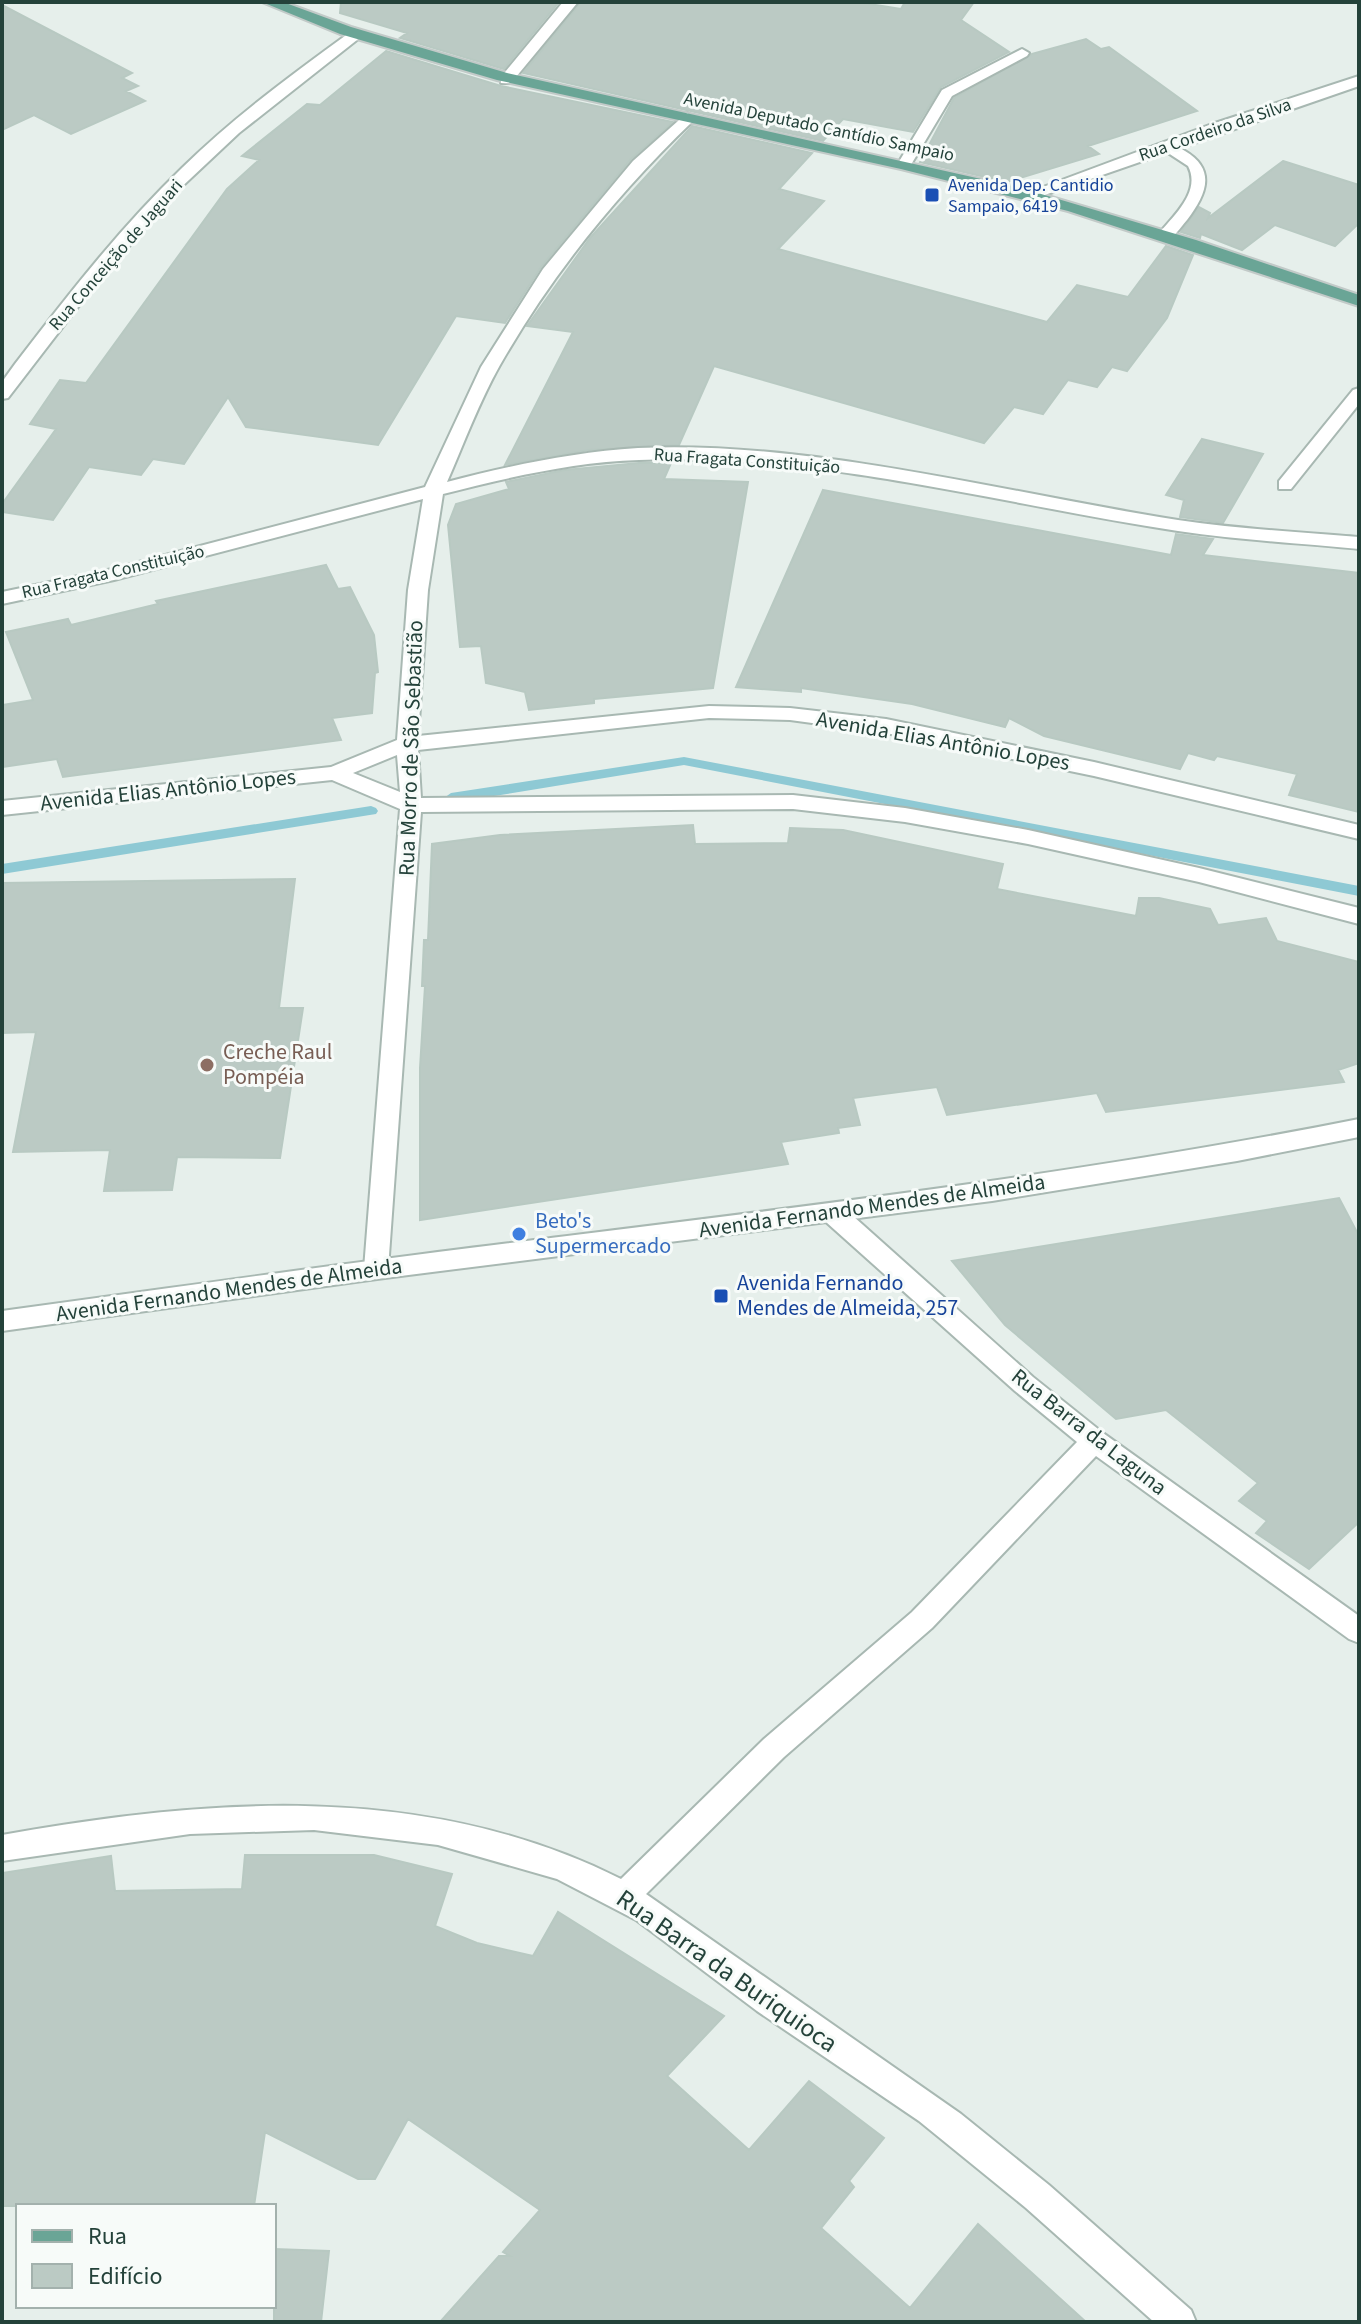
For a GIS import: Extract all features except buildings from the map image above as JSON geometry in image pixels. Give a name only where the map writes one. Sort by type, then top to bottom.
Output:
[{"type":"main road","name":"Avenida Deputado Cantídio Sampaio","points":[[269,2],[354,36],[506,80],[904,165],[1027,196],[1359,301]]},
{"type":"street","points":[[506,80],[571,2]]},
{"type":"street","name":"Rua Conceição de Jaguari","points":[[2,394],[92,279],[168,192],[226,136],[354,36]]},
{"type":"street","name":"Rua Cordeiro da Silva","points":[[1027,196],[1359,81]]},
{"type":"street","name":"Rua Morro de São Sebastião","points":[[376,1269],[411,805],[407,744],[418,590],[434,489],[490,367],[549,273],[639,164],[687,118]]},
{"type":"street","name":"Rua Fragata Constituição","points":[[2,598],[114,574],[510,471],[636,454],[708,454],[886,473],[1181,526],[1359,543]]},
{"type":"street","name":"Avenida Elias Antônio Lopes","points":[[2,808],[334,773],[407,744],[709,712],[790,714],[886,726],[993,746],[1359,832]]},
{"type":"street","name":"Avenida Elias Antônio Lopes","points":[[334,773],[411,805],[681,800],[807,803],[905,815],[1028,837],[1199,875],[1359,916]]},
{"type":"street","name":"Avenida Fernando Mendes de Almeida","points":[[2,1321],[376,1269],[835,1215],[1266,1148],[1359,1128]]},
{"type":"street","name":"Rua Barra da Laguna","points":[[835,1215],[1024,1384],[1094,1441],[1359,1631]]},
{"type":"street","points":[[624,1896],[774,1748],[922,1620],[1094,1441]]},
{"type":"street","name":"Rua Barra da Buriquioca","points":[[2,1848],[99,1830],[234,1815],[352,1818],[451,1832],[543,1860],[624,1896],[777,2007],[947,2123],[1066,2219],[1179,2322]]},
{"type":"lane","points":[[904,165],[947,93],[1022,53]]},
{"type":"lane","points":[[1164,237],[1199,190],[1200,175],[1194,164],[1167,146]]},
{"type":"lane","points":[[1285,485],[1359,393]]},
{"type":"waterway","points":[[451,798],[684,761],[1359,891]]},
{"type":"waterway","points":[[2,869],[371,811]]},
{"type":"place","name":"Avenida Dep. Cantidio Sampaio, 6419","points":[[932,195]]},
{"type":"place","name":"Creche Raul Pompéia","points":[[207,1065]]},
{"type":"place","name":"Beto's Supermercado","points":[[519,1234]]},
{"type":"place","name":"Avenida Fernando Mendes de Almeida, 257","points":[[721,1296]]}]
